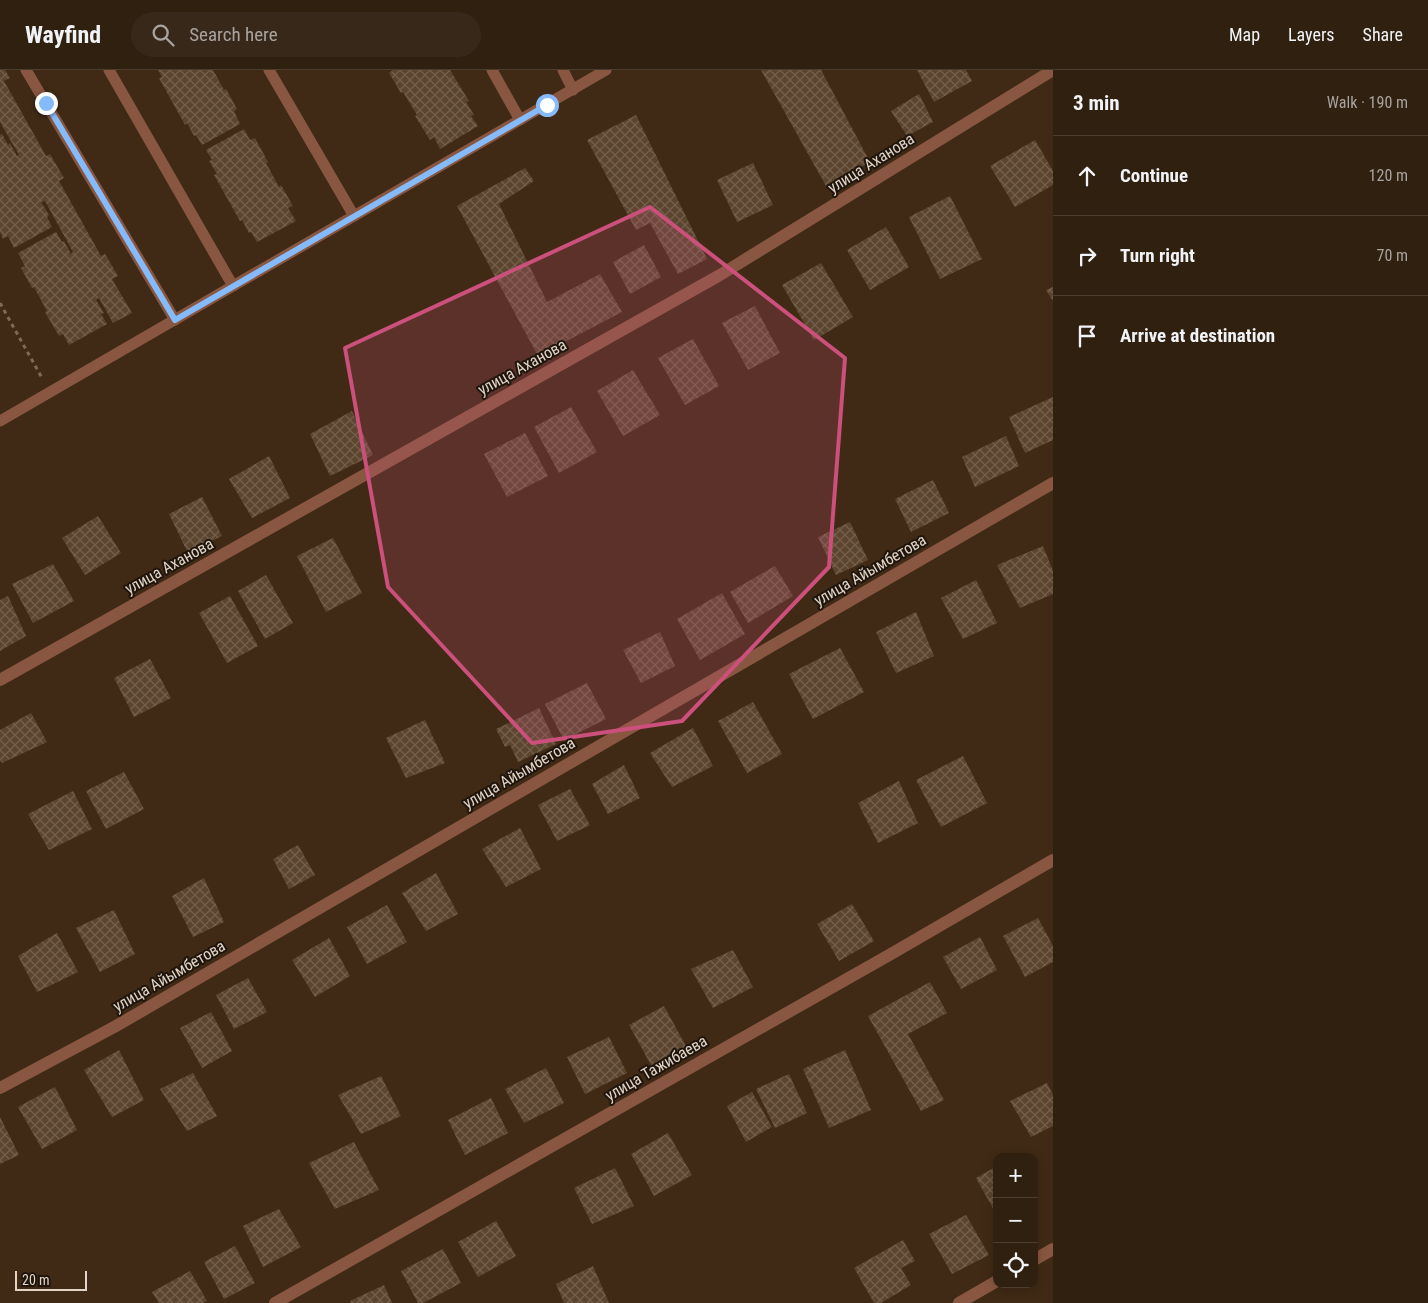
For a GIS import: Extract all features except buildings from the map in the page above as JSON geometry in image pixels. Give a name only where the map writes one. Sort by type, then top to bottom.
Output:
[{"type":"street","name":"улица Аханова","points":[[0,680],[720,275],[1052,70]]},
{"type":"street","name":"улица Айымбетова","points":[[0,1088],[116,1026],[1053,483]]},
{"type":"street","name":"улица Тажибаева","points":[[275,1303],[1053,860]]},
{"type":"street","points":[[1038,1258],[1053,1249]]},
{"type":"street","points":[[959,1303],[993,1284]]},
{"type":"lane","points":[[26,70],[175,320]]},
{"type":"lane","points":[[109,70],[233,286]]},
{"type":"lane","points":[[269,70],[354,216]]},
{"type":"lane","points":[[492,70],[520,120]]},
{"type":"lane","points":[[562,70],[573,90]]},
{"type":"lane","points":[[0,421],[606,70]]},
{"type":"path","points":[[0,303],[46,385]]},
{"type":"highlighted area","points":[[650,207],[845,358],[829,567],[682,721],[532,743],[388,587],[345,348]]},
{"type":"route","points":[[46,103],[175,320],[547,105]]}]
